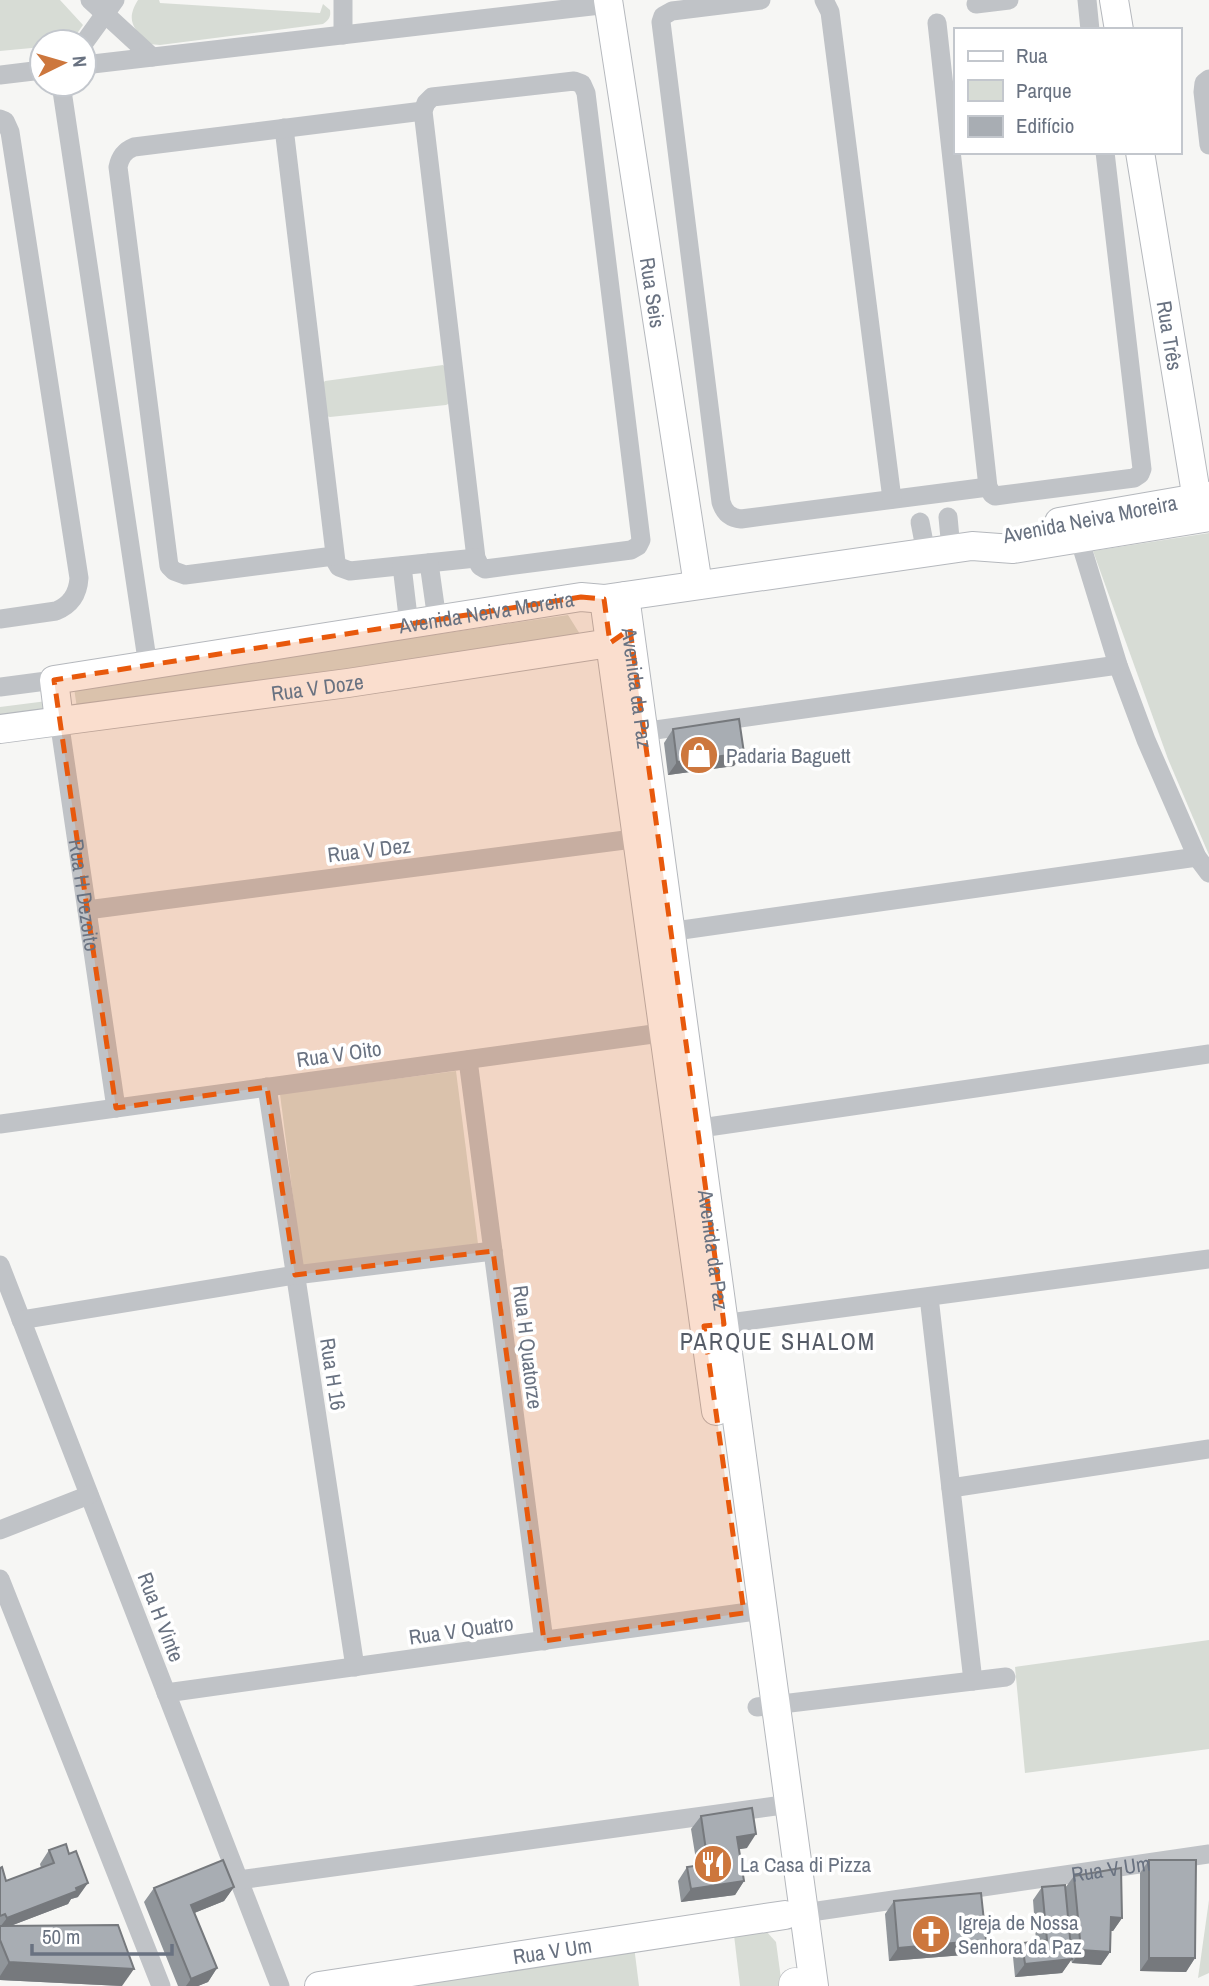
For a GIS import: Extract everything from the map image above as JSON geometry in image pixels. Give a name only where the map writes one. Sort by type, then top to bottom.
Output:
[{"type":"street","points":[[90,0],[110,7],[152,57]]},
{"type":"street","points":[[343,0],[343,35]]},
{"type":"street","points":[[761,0],[668,12],[661,22],[721,502],[727,514],[741,519],[988,487]]},
{"type":"street","points":[[824,0],[830,12],[892,499]]},
{"type":"street","points":[[976,4],[1009,0]]},
{"type":"street","points":[[1087,0],[1090,28]]},
{"type":"street","points":[[1114,0],[1119,28]]},
{"type":"street","points":[[98,63],[608,2]]},
{"type":"street","name":"Rua Seis","points":[[608,2],[698,585]]},
{"type":"street","points":[[95,28],[110,7]]},
{"type":"street","points":[[937,23],[988,487],[992,494],[999,496],[1134,478],[1142,469],[1105,154]]},
{"type":"street","points":[[0,75],[28,72]]},
{"type":"street","points":[[1209,79],[1204,83],[1203,92],[1209,145]]},
{"type":"street","points":[[573,80],[584,87],[641,537],[638,546],[631,550],[488,569],[482,568],[477,558],[423,111],[432,97],[573,80]]},
{"type":"street","points":[[63,98],[148,666]]},
{"type":"street","points":[[334,556],[186,575],[174,571],[170,566],[118,167],[127,150],[134,147],[423,111]]},
{"type":"street","points":[[0,119],[5,121],[10,132],[79,578],[76,595],[64,608],[0,619]]},
{"type":"street","points":[[284,128],[334,556],[339,567],[350,571],[477,558]]},
{"type":"street","name":"Rua Três","points":[[1140,154],[1204,507]]},
{"type":"street","name":"Avenida Neiva Moreira","points":[[950,549],[1013,550],[1079,538],[1204,507]]},
{"type":"street","name":"Avenida Neiva Moreira","points":[[0,687],[581,597],[615,597],[950,549],[1010,531],[1204,507]]},
{"type":"street","points":[[947,517],[950,549]]},
{"type":"street","points":[[920,522],[950,549]]},
{"type":"street","points":[[1079,538],[1118,666],[1146,740],[1197,857],[1209,873]]},
{"type":"street","points":[[429,563],[437,620]]},
{"type":"street","points":[[402,566],[409,625]]},
{"type":"street","name":"Avenida da Paz","points":[[615,597],[795,1914],[800,1986]]},
{"type":"street","name":"Rua V Doze","points":[[0,729],[348,683],[620,636]]},
{"type":"street","points":[[633,733],[1118,666]]},
{"type":"street","name":"Rua H Dezoito","points":[[54,680],[116,1108]]},
{"type":"street","name":"Rua V Dez","points":[[87,910],[648,837]]},
{"type":"street","points":[[661,933],[1197,857]]},
{"type":"street","name":"Rua V Oito","points":[[0,1124],[674,1031]]},
{"type":"street","points":[[688,1130],[1209,1054]]},
{"type":"street","name":"Rua H Quatorze","points":[[468,1060],[544,1641]]},
{"type":"street","name":"Rua H 16","points":[[267,1087],[355,1667]]},
{"type":"street","points":[[21,1320],[295,1275],[493,1251]]},
{"type":"street","points":[[714,1325],[1209,1259]]},
{"type":"street","name":"Rua H Vinte","points":[[0,1265],[280,1986]]},
{"type":"street","points":[[929,1297],[973,1681]]},
{"type":"street","points":[[951,1488],[1209,1449]]},
{"type":"street","points":[[0,1530],[89,1495]]},
{"type":"street","points":[[0,1579],[161,1986]]},
{"type":"street","name":"Rua V Quatro","points":[[166,1693],[753,1612]]},
{"type":"street","points":[[766,1706],[1006,1677]]},
{"type":"street","points":[[239,1880],[780,1806]]},
{"type":"street","name":"Rua V Um","points":[[319,1986],[1209,1854]]},
{"type":"highlighted area","points":[[581,597],[604,599],[610,643],[630,629],[724,1324],[704,1326],[744,1613],[544,1641],[493,1251],[295,1275],[267,1087],[116,1108],[54,680]]},
{"type":"green space","points":[[0,0],[60,0],[83,25],[81,28],[28,28],[28,48],[0,51]]},
{"type":"green space","points":[[138,0],[320,13],[323,4],[330,10],[330,15],[323,24],[160,45],[149,44],[133,24],[132,14]]},
{"type":"green space","points":[[443,365],[446,368],[450,403],[446,405],[326,416],[325,381]]},
{"type":"green space","points":[[1209,533],[1209,855],[1168,759],[1093,551]]},
{"type":"green space","points":[[568,615],[583,639],[77,708],[74,688]]},
{"type":"green space","points":[[47,701],[48,713],[0,720],[0,707]]},
{"type":"green space","points":[[456,1071],[478,1244],[302,1267],[280,1094]]},
{"type":"green space","points":[[1209,1640],[1209,1749],[1025,1773],[1015,1667]]},
{"type":"green space","points":[[1209,1900],[1209,1973],[1198,1978]]},
{"type":"green space","points":[[766,1931],[776,1942],[782,1986],[740,1986],[734,1935]]},
{"type":"green space","points":[[634,1946],[639,1986],[397,1986]]},
{"type":"building","points":[[739,719],[744,753],[677,762],[673,729]]},
{"type":"building","name":"La Casa di Pizza","points":[[752,1808],[756,1834],[737,1837],[744,1881],[691,1889],[687,1867],[708,1864],[701,1816]]},
{"type":"building","points":[[66,1844],[69,1854],[76,1851],[88,1883],[76,1888],[77,1891],[7,1918],[5,1914],[0,1916],[0,1868],[2,1867],[6,1881],[54,1863],[49,1850]]},
{"type":"building","points":[[223,1860],[234,1887],[191,1905],[217,1968],[191,1979],[154,1888]]},
{"type":"building","points":[[1149,1860],[1196,1860],[1195,1958],[1149,1958]]},
{"type":"building","points":[[1121,1868],[1122,1918],[1111,1917],[1110,1952],[1081,1950],[1074,1876]]},
{"type":"building","points":[[1065,1885],[1072,1959],[1025,1964],[1022,1943],[1047,1940],[1042,1887]]},
{"type":"building","name":"Igreja de Nossa Senhora da Paz","points":[[981,1893],[986,1940],[898,1948],[894,1901]]},
{"type":"building","points":[[118,1925],[134,1969],[9,1962],[0,1940],[0,1926]]},
{"type":"place","name":"Padaria Baguett","points":[[699,755]]},
{"type":"place","name":"La Casa di Pizza","points":[[713,1864]]},
{"type":"place","name":"Igreja de Nossa Senhora da Paz","points":[[931,1934]]},
{"type":"district","name":"PARQUE SHALOM","points":[[778,1341]]}]
